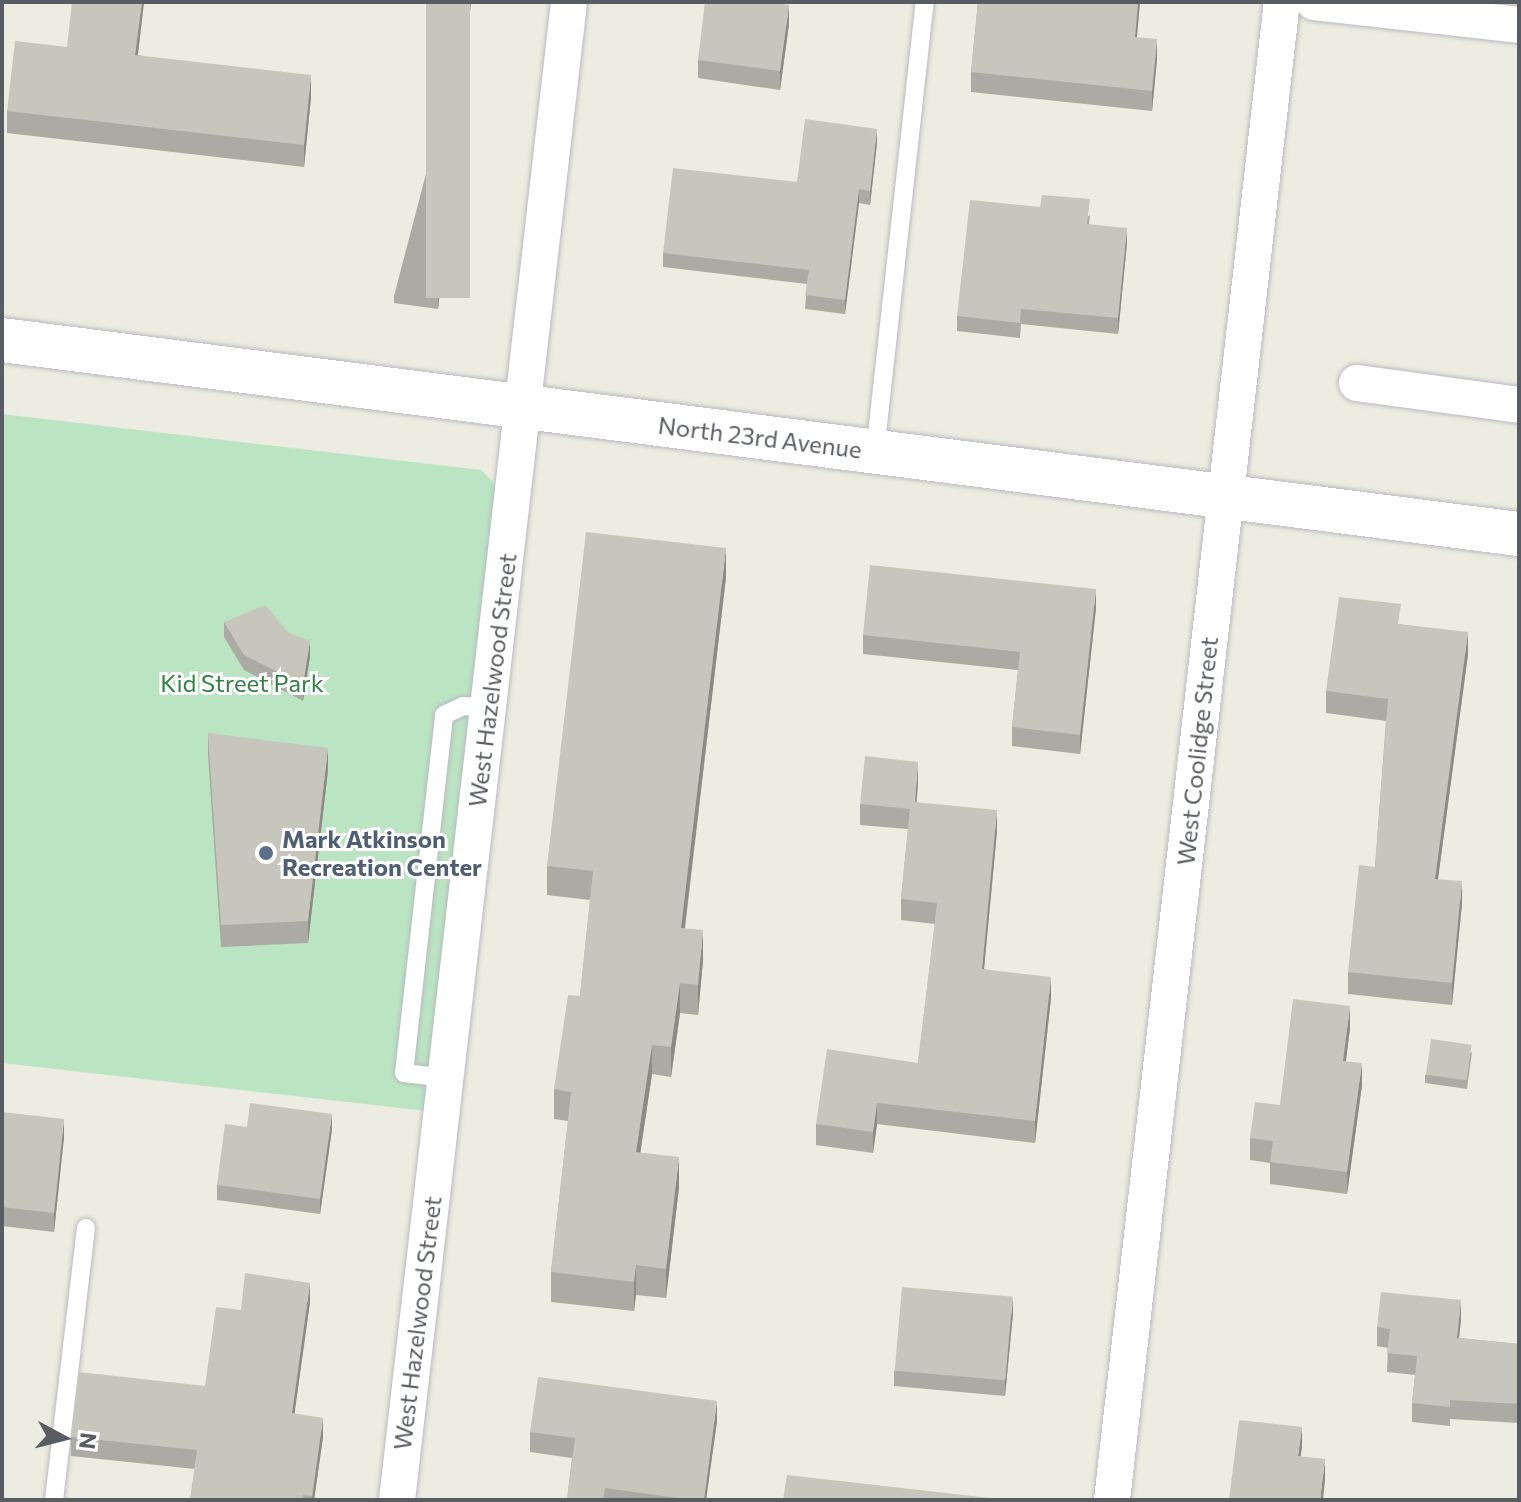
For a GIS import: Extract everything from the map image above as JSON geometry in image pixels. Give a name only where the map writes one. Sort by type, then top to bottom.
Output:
[{"type":"street","name":"West Hazelwood Street","points":[[397,1500],[569,2]]},
{"type":"street","name":"West Coolidge Street","points":[[1112,1500],[1282,2]]},
{"type":"street","points":[[1314,2],[1519,25]]},
{"type":"street","name":"North 23rd Avenue","points":[[2,340],[1519,534]]},
{"type":"street","points":[[1357,383],[1519,405]]},
{"type":"lane","points":[[875,452],[925,2]]},
{"type":"lane","points":[[446,1078],[404,1073],[444,715],[463,706],[489,708]]},
{"type":"lane","points":[[54,1500],[86,1228]]},
{"type":"green space","name":"Kid Street Park","points":[[2,414],[481,470],[492,481],[499,493],[436,1112],[2,1063]]},
{"type":"building","points":[[72,2],[142,2],[135,55],[311,75],[304,145],[7,111],[15,41],[67,47]]},
{"type":"building","points":[[426,2],[470,2],[470,298],[426,298]]},
{"type":"building","points":[[705,2],[789,5],[780,71],[698,60]]},
{"type":"building","points":[[978,2],[1138,2],[1135,37],[1157,39],[1152,91],[971,72]]},
{"type":"building","points":[[805,119],[877,129],[870,191],[859,189],[845,300],[805,295],[809,270],[663,253],[673,168],[797,182]]},
{"type":"building","points":[[1042,195],[1090,199],[1087,224],[1127,228],[1118,318],[1021,309],[1020,323],[957,316],[970,200],[1040,207]]},
{"type":"building","points":[[586,532],[726,548],[681,928],[703,930],[698,985],[680,983],[671,1047],[652,1045],[636,1152],[679,1157],[666,1269],[636,1265],[634,1282],[551,1272],[571,1092],[554,1089],[568,995],[580,996],[593,871],[547,866]]},
{"type":"building","points":[[870,565],[1096,589],[1080,735],[1012,727],[1020,652],[863,635]]},
{"type":"building","points":[[1339,597],[1401,604],[1398,624],[1468,632],[1435,879],[1462,881],[1452,983],[1348,972],[1359,865],[1375,867],[1388,699],[1326,691]]},
{"type":"building","points":[[265,605],[289,633],[310,641],[303,685],[244,655],[224,622]]},
{"type":"building","name":"Mark Atkinson Recreation Center","points":[[208,733],[328,748],[308,921],[221,925]]},
{"type":"building","points":[[865,756],[918,762],[915,802],[997,810],[982,969],[1051,977],[1035,1121],[877,1103],[873,1132],[816,1124],[827,1049],[918,1063],[937,903],[901,899],[910,809],[860,804]]},
{"type":"building","points":[[1293,999],[1350,1006],[1343,1061],[1362,1063],[1347,1172],[1270,1162],[1273,1141],[1250,1138],[1255,1102],[1280,1105]]},
{"type":"building","points":[[1431,1039],[1472,1045],[1467,1080],[1426,1075]]},
{"type":"building","points":[[250,1103],[332,1114],[320,1199],[217,1185],[225,1124],[247,1127]]},
{"type":"building","points":[[2,1112],[64,1119],[54,1213],[2,1207]]},
{"type":"building","points":[[245,1273],[310,1283],[292,1413],[323,1418],[312,1496],[303,1495],[302,1500],[190,1500],[197,1450],[71,1437],[79,1372],[205,1386],[216,1307],[241,1310]]},
{"type":"building","points":[[902,1287],[1013,1297],[1005,1380],[895,1371]]},
{"type":"building","points":[[1381,1292],[1461,1300],[1457,1338],[1519,1344],[1519,1404],[1450,1400],[1450,1407],[1412,1403],[1417,1356],[1387,1353],[1390,1329],[1377,1327]]},
{"type":"building","points":[[538,1377],[717,1401],[704,1500],[605,1488],[603,1500],[567,1500],[575,1438],[530,1432]]},
{"type":"building","points":[[1239,1420],[1302,1427],[1298,1456],[1325,1459],[1320,1500],[1229,1500]]},
{"type":"building","points":[[787,1475],[990,1498],[990,1500],[783,1500]]},
{"type":"place","name":"Mark Atkinson Recreation Center","points":[[266,853]]}]
